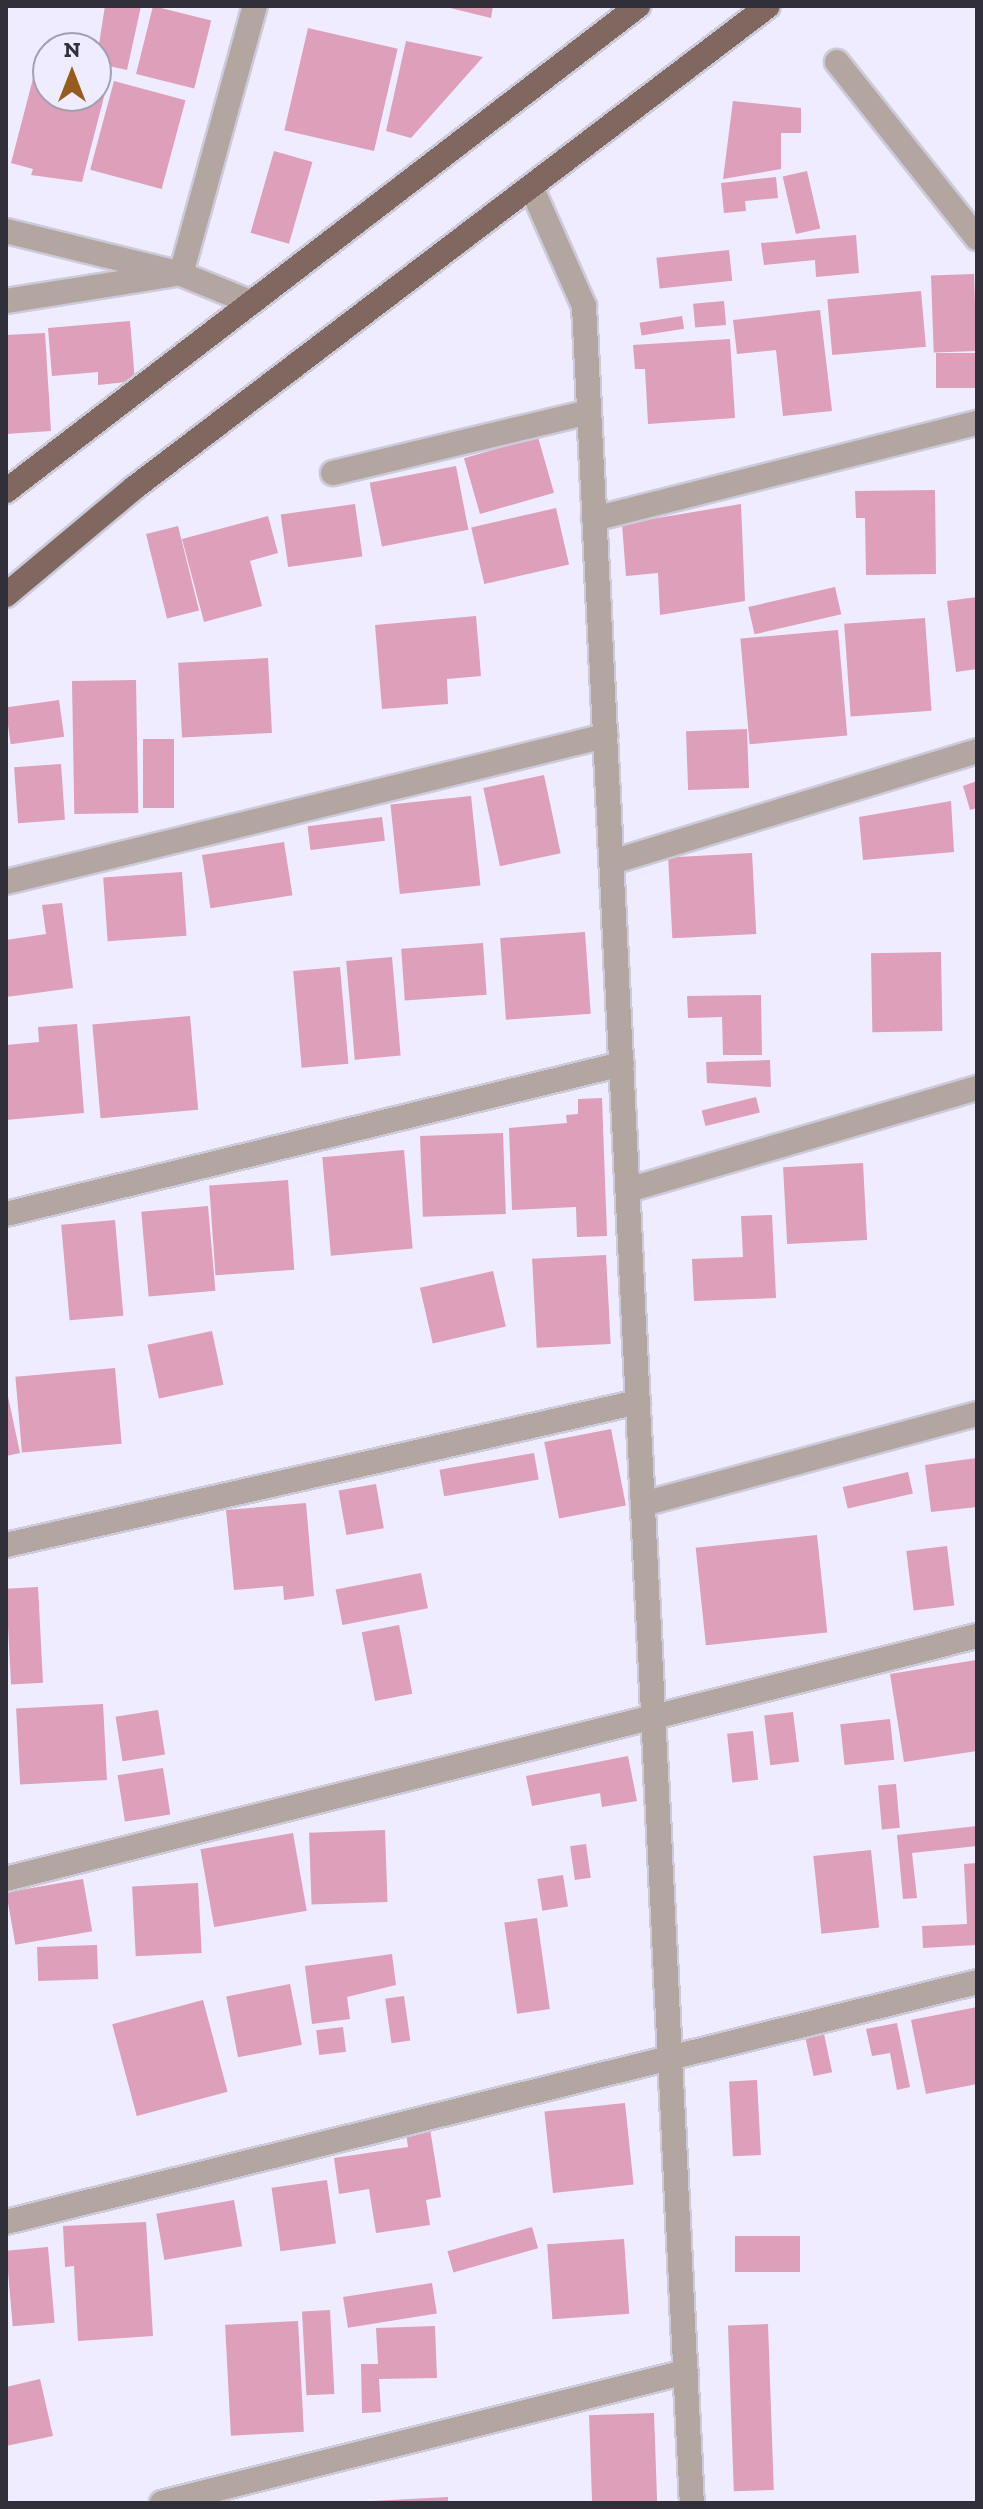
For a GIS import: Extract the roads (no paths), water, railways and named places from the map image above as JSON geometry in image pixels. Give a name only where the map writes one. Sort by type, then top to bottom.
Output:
[{"type":"main road","points":[[6,491],[638,6]]},
{"type":"main road","points":[[6,595],[134,488],[533,191],[768,6]]},
{"type":"street","points":[[181,274],[255,6]]},
{"type":"street","points":[[837,62],[977,238]]},
{"type":"street","points":[[533,191],[584,306],[692,2503]]},
{"type":"street","points":[[6,231],[181,274],[250,302]]},
{"type":"street","points":[[6,301],[181,274]]},
{"type":"street","points":[[333,473],[589,412]]},
{"type":"street","points":[[594,519],[977,423]]},
{"type":"street","points":[[6,882],[605,736]]},
{"type":"street","points":[[612,862],[977,751]]},
{"type":"street","points":[[6,1214],[622,1064]]},
{"type":"street","points":[[628,1190],[977,1088]]},
{"type":"street","points":[[6,1545],[638,1402]]},
{"type":"street","points":[[643,1504],[977,1414]]},
{"type":"street","points":[[6,1879],[977,1636]]},
{"type":"street","points":[[6,2222],[977,1982]]},
{"type":"street","points":[[162,2503],[686,2372]]}]
